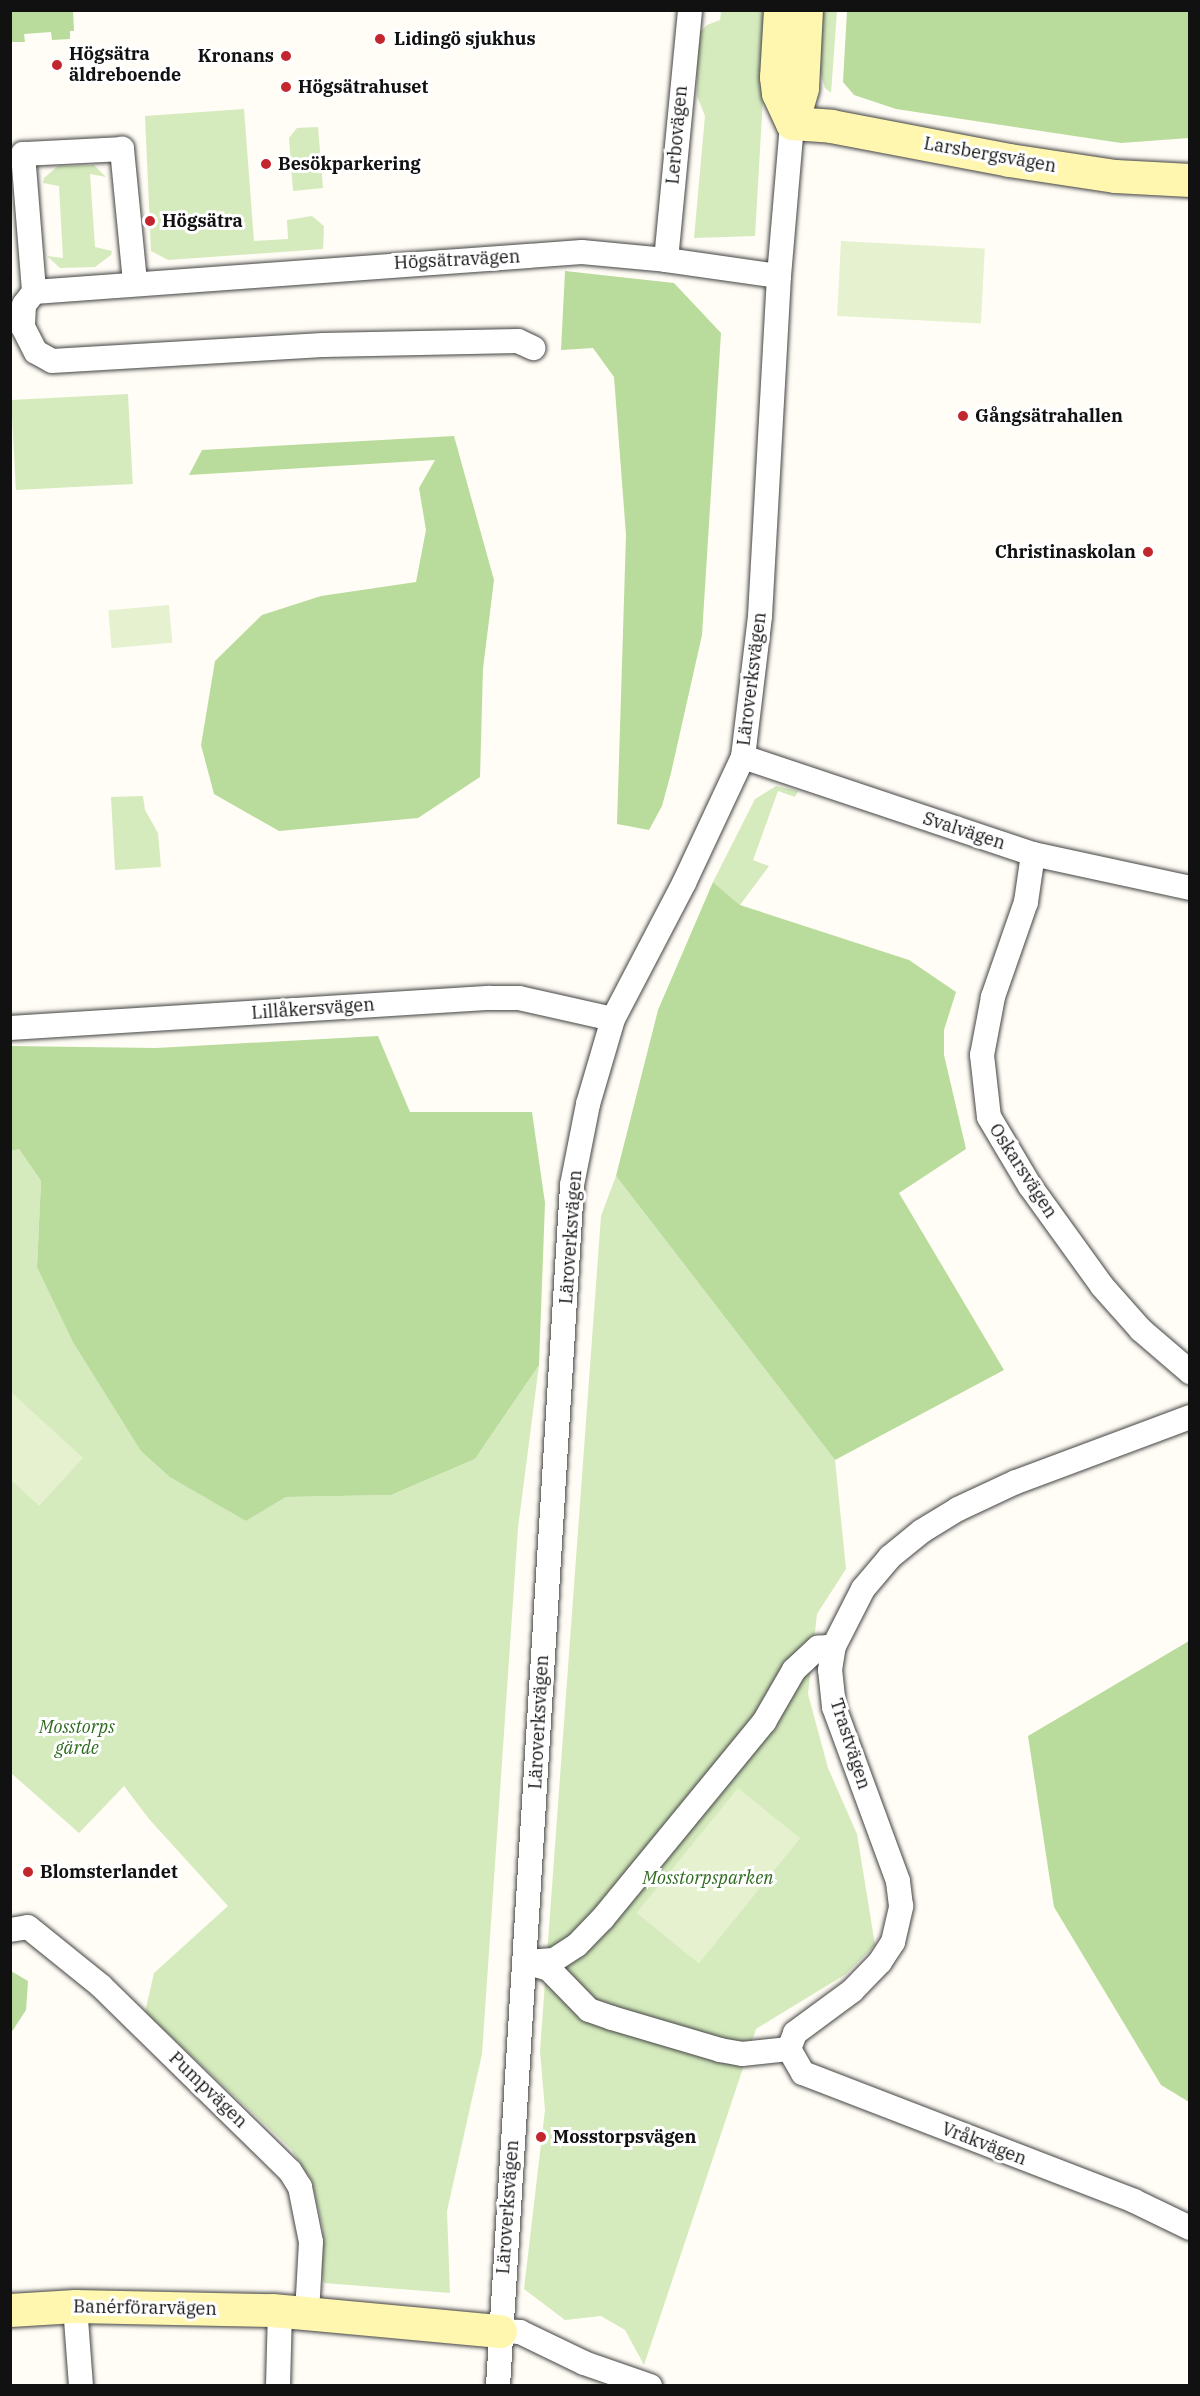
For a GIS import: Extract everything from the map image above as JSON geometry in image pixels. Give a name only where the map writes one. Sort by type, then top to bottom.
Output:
[{"type":"street","name":"Lerbovägen","points":[[666,260],[690,10]]},
{"type":"street","name":"Läroverksvägen","points":[[780,10],[778,93],[792,123]]},
{"type":"street","name":"Läroverksvägen","points":[[498,2385],[572,1185],[588,1104],[613,1019],[684,883],[743,757],[761,604],[779,276],[792,123],[802,88],[806,10]]},
{"type":"street","name":"Larsbergsvägen","points":[[792,123],[831,126],[1103,174],[1190,180]]},
{"type":"street","points":[[135,282],[122,148],[23,154],[34,292],[24,305],[23,327],[36,352],[52,361],[323,345],[518,341],[533,348]]},
{"type":"street","name":"Högsätravägen","points":[[34,292],[135,282],[582,252],[666,260],[779,276]]},
{"type":"street","name":"Svalvägen","points":[[743,757],[1033,854],[1190,888]]},
{"type":"street","name":"Oskarsvägen","points":[[1033,854],[1026,902],[993,997],[982,1055],[989,1117],[1030,1186],[1102,1286],[1141,1330],[1190,1372]]},
{"type":"street","name":"Lillåkersvägen","points":[[10,1028],[490,998],[519,999],[613,1019]]},
{"type":"street","name":"Trastvägen","points":[[789,2049],[795,2033],[852,1991],[880,1962],[893,1942],[901,1906],[898,1881],[834,1707],[831,1670],[834,1646],[863,1589],[890,1557],[922,1531],[1016,1482],[1190,1417]]},
{"type":"street","points":[[525,1962],[554,1960],[577,1945],[603,1918],[764,1722],[794,1670],[818,1648],[834,1646]]},
{"type":"street","name":"Pumpvägen","points":[[10,1930],[28,1927],[85,1972],[290,2171],[300,2187],[311,2242],[293,2312]]},
{"type":"street","points":[[525,1962],[549,1969],[590,2010],[612,2018],[720,2050],[742,2054],[789,2049]]},
{"type":"street","name":"Vråkvägen","points":[[789,2049],[803,2073],[1134,2201],[1190,2228]]},
{"type":"street","points":[[75,2306],[81,2385]]},
{"type":"street","name":"Banérförarvägen","points":[[10,2310],[75,2306],[293,2312],[500,2331]]},
{"type":"street","points":[[278,2385],[293,2312]]},
{"type":"street","points":[[500,2331],[520,2332],[584,2363],[650,2385]]},
{"type":"green space","points":[[11,10],[73,11],[74,31],[70,31],[70,39],[52,40],[51,32],[24,34],[25,42],[11,42]]},
{"type":"green space","points":[[721,11],[768,11],[755,236],[694,238],[705,116],[697,96],[697,35],[707,25],[720,20]]},
{"type":"green space","points":[[821,11],[837,11],[831,93],[825,88],[820,71]]},
{"type":"green space","points":[[847,11],[1189,11],[1189,138],[1121,143],[896,109],[854,95],[843,82]]},
{"type":"green space","points":[[244,109],[254,241],[288,239],[287,220],[312,216],[324,226],[323,249],[168,260],[151,251],[145,116]]},
{"type":"green space","points":[[318,127],[323,188],[293,191],[289,138],[297,128]]},
{"type":"green space","points":[[94,165],[106,177],[90,174],[95,247],[112,251],[111,255],[95,267],[60,268],[47,256],[63,258],[59,186],[43,183],[44,178],[58,166]]},
{"type":"green space","points":[[841,241],[985,249],[981,323],[837,316]]},
{"type":"green space","points":[[565,271],[674,283],[721,333],[702,635],[671,773],[662,806],[649,830],[617,824],[626,535],[614,377],[593,348],[561,350]]},
{"type":"green space","points":[[128,394],[133,484],[16,490],[11,400]]},
{"type":"green space","points":[[454,436],[494,580],[483,669],[480,777],[418,818],[279,831],[214,794],[201,745],[215,661],[262,615],[321,596],[416,582],[426,530],[419,488],[435,460],[189,475],[202,450]]},
{"type":"green space","points":[[169,605],[172,643],[112,648],[108,610]]},
{"type":"green space","points":[[776,786],[798,791],[795,797],[778,791],[753,860],[769,866],[740,905],[713,882],[755,799]]},
{"type":"green space","points":[[143,796],[145,810],[158,833],[161,867],[115,870],[111,797]]},
{"type":"green space","points":[[713,882],[740,905],[909,960],[956,992],[944,1030],[944,1055],[966,1149],[899,1193],[1004,1370],[835,1460],[616,1176],[658,1010]]},
{"type":"green space","points":[[378,1036],[410,1112],[532,1112],[545,1203],[539,1365],[475,1459],[391,1495],[286,1497],[246,1521],[170,1477],[141,1451],[73,1342],[37,1267],[41,1181],[19,1149],[11,1151],[11,1046],[156,1048]]},
{"type":"green space","name":"Mosstorps gärde","points":[[19,1149],[41,1181],[37,1267],[141,1451],[246,1521],[286,1497],[391,1495],[475,1459],[539,1365],[518,1528],[482,2054],[447,2211],[450,2293],[324,2283],[320,2268],[323,2229],[312,2181],[291,2149],[145,2012],[154,1973],[228,1906],[149,1819],[124,1786],[79,1833],[11,1773],[11,1151]]},
{"type":"green space","name":"Mosstorpsparken","points":[[616,1176],[835,1460],[846,1569],[817,1614],[808,1694],[828,1768],[857,1834],[875,1945],[846,1974],[756,2029],[644,2365],[625,2330],[601,2316],[565,2320],[524,2289],[545,2110],[540,2051],[601,1216]]},
{"type":"green space","points":[[10,1391],[83,1458],[39,1506],[11,1480]]},
{"type":"green space","points":[[1189,1641],[1189,2102],[1161,2085],[1054,1907],[1028,1736]]},
{"type":"green space","points":[[738,1788],[800,1838],[699,1963],[637,1913]]},
{"type":"green space","points":[[11,1971],[28,1981],[26,2010],[11,2033]]},
{"type":"place","name":"Lidingö sjukhus","points":[[380,39]]},
{"type":"place","name":"Kronans","points":[[286,56]]},
{"type":"place","name":"Högsätra äldreboende","points":[[57,65]]},
{"type":"place","name":"Högsätrahuset","points":[[286,87]]},
{"type":"place","name":"Besökparkering","points":[[266,164]]},
{"type":"place","name":"Högsätra","points":[[150,221]]},
{"type":"place","name":"Gångsätrahallen","points":[[963,416]]},
{"type":"place","name":"Christinaskolan","points":[[1148,552]]},
{"type":"place","name":"Blomsterlandet","points":[[28,1872]]},
{"type":"place","name":"Mosstorpsvägen","points":[[541,2137]]}]
